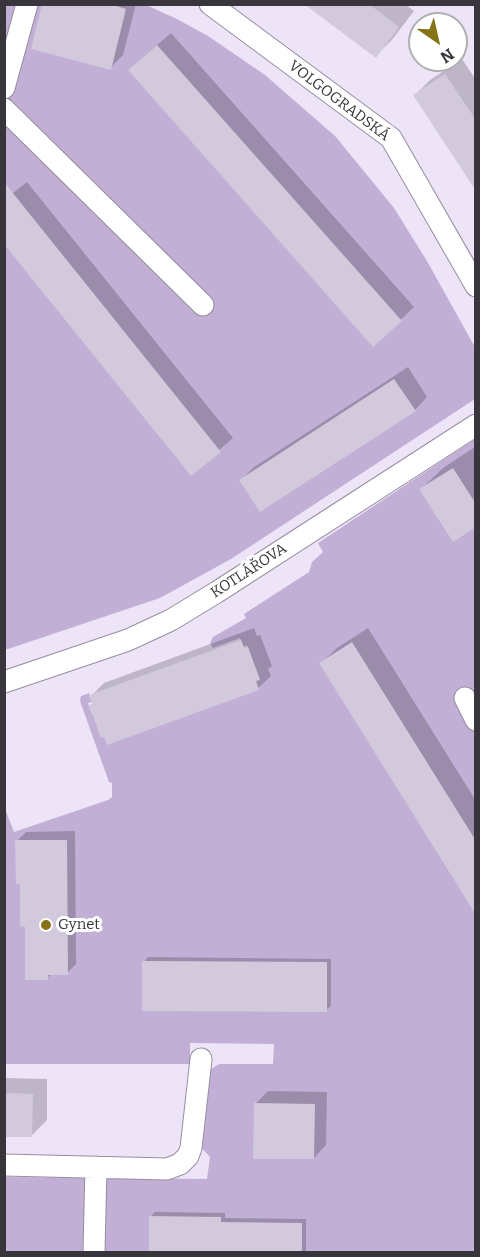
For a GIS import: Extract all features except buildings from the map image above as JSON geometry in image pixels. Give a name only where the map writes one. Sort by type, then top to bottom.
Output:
[{"type":"street","points":[[4,88],[27,4]]},
{"type":"street","name":"VOLGOGRADSKÁ","points":[[210,4],[391,138],[476,286]]},
{"type":"street","points":[[4,109],[203,305]]},
{"type":"street","name":"KOTLÁŘOVA","points":[[4,682],[128,640],[171,620],[476,425]]},
{"type":"street","points":[[465,698],[476,720]]},
{"type":"street","points":[[4,1165],[167,1169],[180,1164],[188,1156],[191,1148],[201,1059]]},
{"type":"street","points":[[94,1252],[96,1167]]},
{"type":"shaded area","points":[[4,5],[146,5],[208,36],[265,75],[335,136],[394,208],[427,261],[476,349],[475,399],[231,559],[160,598],[5,650]]},
{"type":"shaded area","points":[[475,439],[475,1252],[5,1252],[5,1177],[207,1179],[210,1157],[200,1146],[205,1073],[219,1064],[273,1064],[274,1044],[190,1043],[190,1064],[5,1064],[4,806],[14,832],[112,797],[112,783],[109,782],[80,701],[81,696],[89,693],[92,702],[88,703],[92,714],[231,698],[258,688],[256,680],[259,678],[256,668],[252,669],[247,645],[244,647],[240,638],[213,648],[210,643],[213,637],[246,618],[244,614],[309,572],[312,562],[323,552],[318,543]]},
{"type":"place","name":"Gynet","points":[[46,925]]}]
